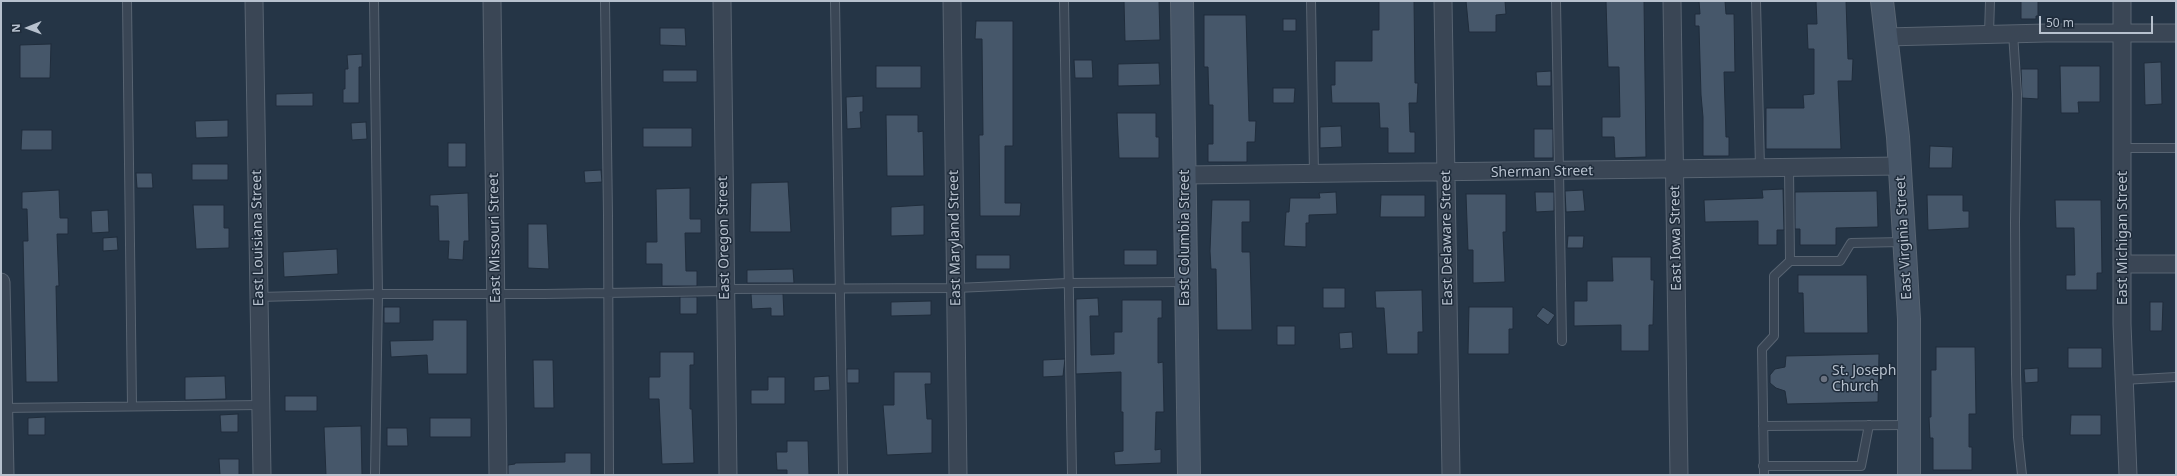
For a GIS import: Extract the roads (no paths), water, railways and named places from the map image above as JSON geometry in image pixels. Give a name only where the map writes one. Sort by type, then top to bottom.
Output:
[{"type":"main road","name":"East Columbia Street","points":[[1182,1],[1189,475]]},
{"type":"main road","name":"East Virginia Street","points":[[1882,1],[1900,166],[1909,320],[1909,475]]},
{"type":"street","name":"East Louisiana Street","points":[[254,1],[262,475]]},
{"type":"street","name":"East Missouri Street","points":[[492,1],[498,475]]},
{"type":"street","name":"East Oregon Street","points":[[722,1],[728,475]]},
{"type":"street","name":"East Maryland Street","points":[[952,1],[958,475]]},
{"type":"street","name":"East Delaware Street","points":[[1443,1],[1451,475]]},
{"type":"street","name":"East Iowa Street","points":[[1672,1],[1679,475]]},
{"type":"street","name":"East Michigan Street","points":[[2122,1],[2123,380],[2128,475]]},
{"type":"street","points":[[1886,37],[2013,33],[2176,33]]},
{"type":"street","name":"Sherman Street","points":[[1185,175],[1559,172],[1900,166]]},
{"type":"street","points":[[2123,264],[2176,264]]},
{"type":"street","points":[[1,282],[2,408],[5,475]]},
{"type":"lane","points":[[127,1],[132,406]]},
{"type":"lane","points":[[374,1],[378,294],[375,475]]},
{"type":"lane","points":[[605,1],[609,475]]},
{"type":"lane","points":[[835,1],[844,475]]},
{"type":"lane","points":[[1064,1],[1072,475]]},
{"type":"lane","points":[[1311,1],[1314,174]]},
{"type":"lane","points":[[1556,1],[1562,341]]},
{"type":"lane","points":[[1756,1],[1760,168]]},
{"type":"lane","points":[[1989,34],[1990,1]]},
{"type":"lane","points":[[2013,33],[2017,94],[2015,222],[2016,374],[2018,437],[2022,475]]},
{"type":"lane","points":[[2123,148],[2176,148]]},
{"type":"lane","points":[[1788,168],[1790,261]]},
{"type":"lane","points":[[1869,425],[1861,466],[1764,471],[1762,349],[1774,336],[1774,276],[1790,261],[1840,261],[1851,243],[1904,242]]},
{"type":"lane","points":[[258,297],[378,294],[608,293],[725,290],[956,288],[1068,283],[1185,282]]},
{"type":"lane","points":[[2123,380],[2176,377]]},
{"type":"lane","points":[[2,408],[260,405]]},
{"type":"lane","points":[[1763,426],[1909,425]]},
{"type":"place","name":"St. Joseph Church","points":[[1824,379]]}]
